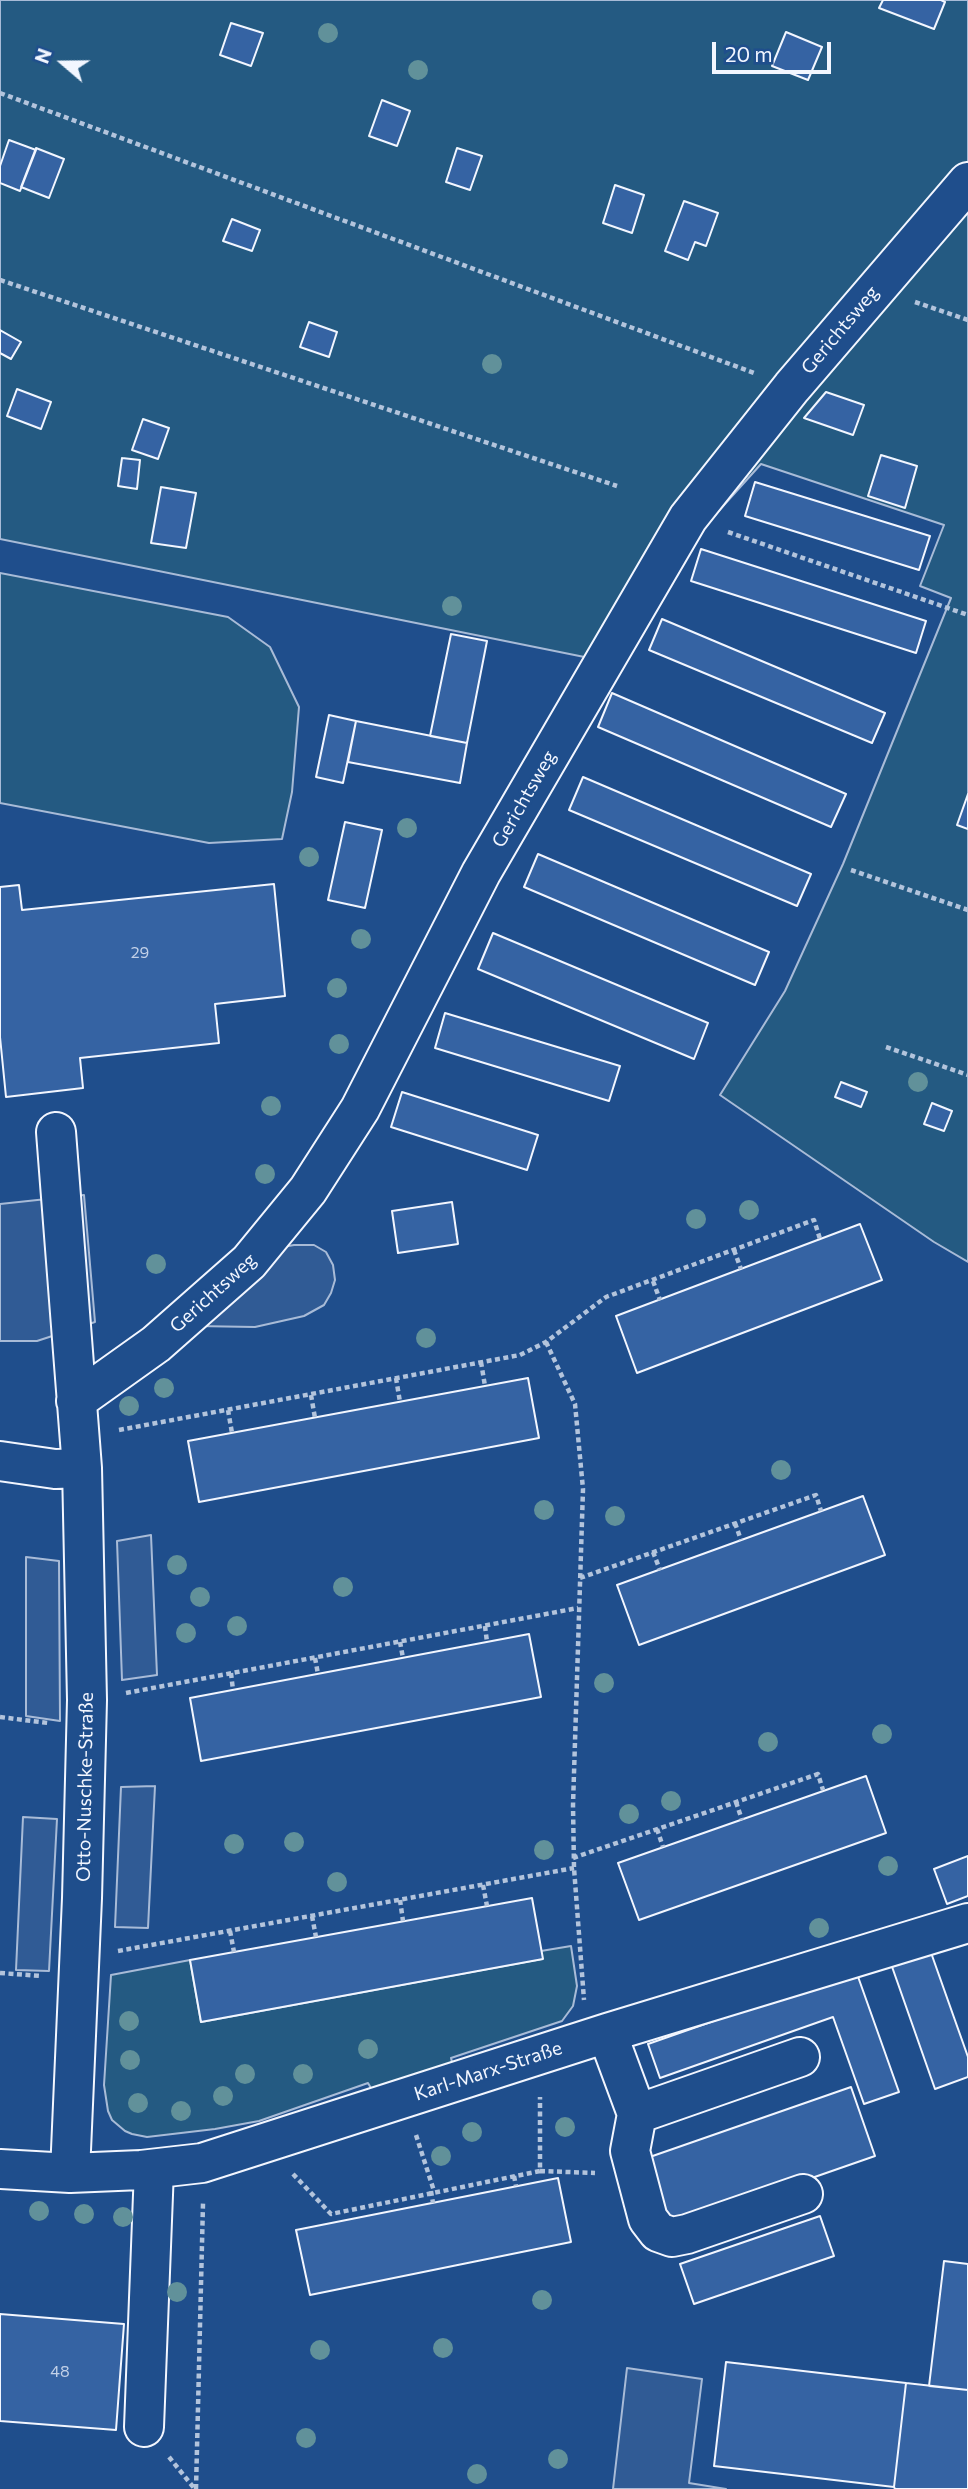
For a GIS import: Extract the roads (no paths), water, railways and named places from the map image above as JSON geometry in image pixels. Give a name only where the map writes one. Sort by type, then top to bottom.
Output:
[{"type":"street","name":"Gerichtsweg","points":[[79,1435],[156,1344],[250,1262],[308,1190],[360,1109],[481,873],[688,518],[792,387],[968,181]]},
{"type":"street","name":"Otto-Nuschke-Straße","points":[[56,1132],[79,1435],[87,1700],[70,2173]]},
{"type":"street","points":[[0,1461],[55,1469],[79,1435]]},
{"type":"street","name":"Karl-Marx-Straße","points":[[0,2169],[70,2173],[154,2169],[201,2163],[597,2036],[968,1923]]},
{"type":"street","points":[[597,2036],[637,2114],[630,2151],[648,2219],[658,2232],[671,2237],[687,2234],[803,2194]]},
{"type":"street","points":[[637,2114],[800,2057]]},
{"type":"street","points":[[144,2427],[154,2169]]}]
